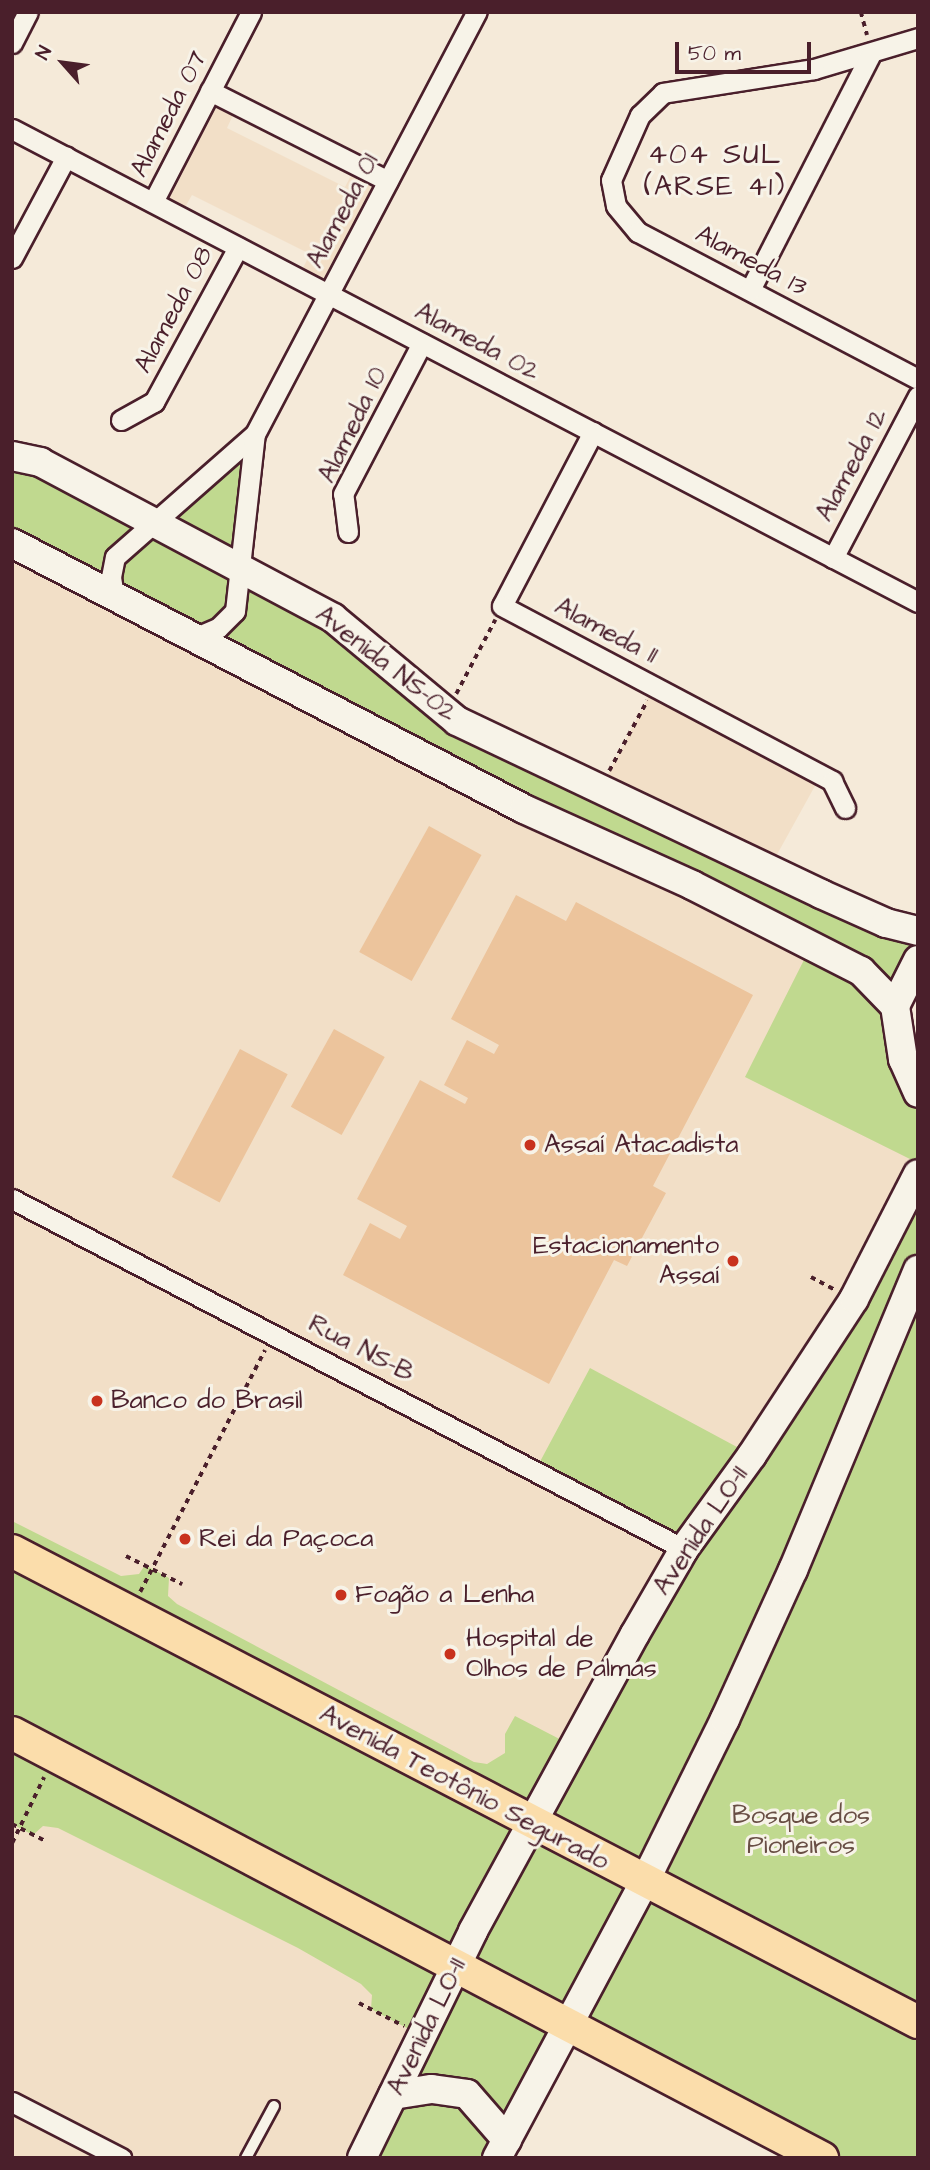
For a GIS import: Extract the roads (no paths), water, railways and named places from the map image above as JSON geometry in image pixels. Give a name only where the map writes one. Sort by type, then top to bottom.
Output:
[{"type":"main road","name":"Avenida Teotônio Segurado","points":[[12,1551],[644,1883],[918,2022]]},
{"type":"main road","points":[[12,1733],[822,2158]]},
{"type":"street","points":[[12,43],[28,12]]},
{"type":"street","name":"Alameda 07","points":[[153,202],[251,12]]},
{"type":"street","name":"Alameda 01","points":[[114,596],[111,577],[115,557],[256,434],[477,12]]},
{"type":"street","name":"Alameda 13","points":[[918,38],[871,54],[751,81],[663,93],[640,115],[611,180],[616,206],[638,232],[918,379]]},
{"type":"street","points":[[750,290],[871,54]]},
{"type":"street","points":[[210,90],[388,181]]},
{"type":"street","name":"Alameda 02","points":[[12,129],[918,602]]},
{"type":"street","points":[[12,258],[66,157]]},
{"type":"street","name":"Alameda 08","points":[[121,420],[154,402],[238,247]]},
{"type":"street","name":"Alameda 10","points":[[348,532],[343,494],[422,343]]},
{"type":"street","name":"Alameda 12","points":[[833,558],[918,396]]},
{"type":"street","name":"Alameda 11","points":[[593,432],[502,606],[832,780],[845,808]]},
{"type":"street","name":"Alameda 01","points":[[194,638],[218,628],[235,611],[256,434]]},
{"type":"street","name":"Avenida NS-02","points":[[12,456],[40,462],[333,618],[446,712],[886,923],[918,931]]},
{"type":"street","name":"Avenida NS-02","points":[[12,544],[524,809],[692,885],[861,971],[895,1006]]},
{"type":"street","points":[[918,960],[895,1006],[903,1059],[918,1093]]},
{"type":"street","name":"Avenida LO-11","points":[[362,2158],[457,1965],[684,1549],[752,1455],[855,1299],[918,1174]]},
{"type":"street","name":"Rua NS-B","points":[[12,1199],[274,1333],[684,1549]]},
{"type":"street","points":[[393,2095],[432,2090],[467,2094],[502,2149],[644,1883],[793,1570],[918,1270]]},
{"type":"street","points":[[12,2102],[94,2152],[121,2158]]},
{"type":"lane","points":[[246,2158],[274,2106]]},
{"type":"place","name":"Assaí Atacadista","points":[[530,1145]]},
{"type":"place","name":"Estacionamento Assaí","points":[[733,1261]]},
{"type":"place","name":"Banco do Brasil","points":[[97,1401]]},
{"type":"place","name":"Rei da Paçoca","points":[[185,1539]]},
{"type":"place","name":"Fogão a Lenha","points":[[341,1595]]},
{"type":"place","name":"Hospital de Olhos de Palmas","points":[[450,1654]]},
{"type":"district","name":"404 SUL (ARSE 41)","points":[[715,171]]},
{"type":"park label","name":"Bosque dos Pioneiros","points":[[801,1831]]}]
